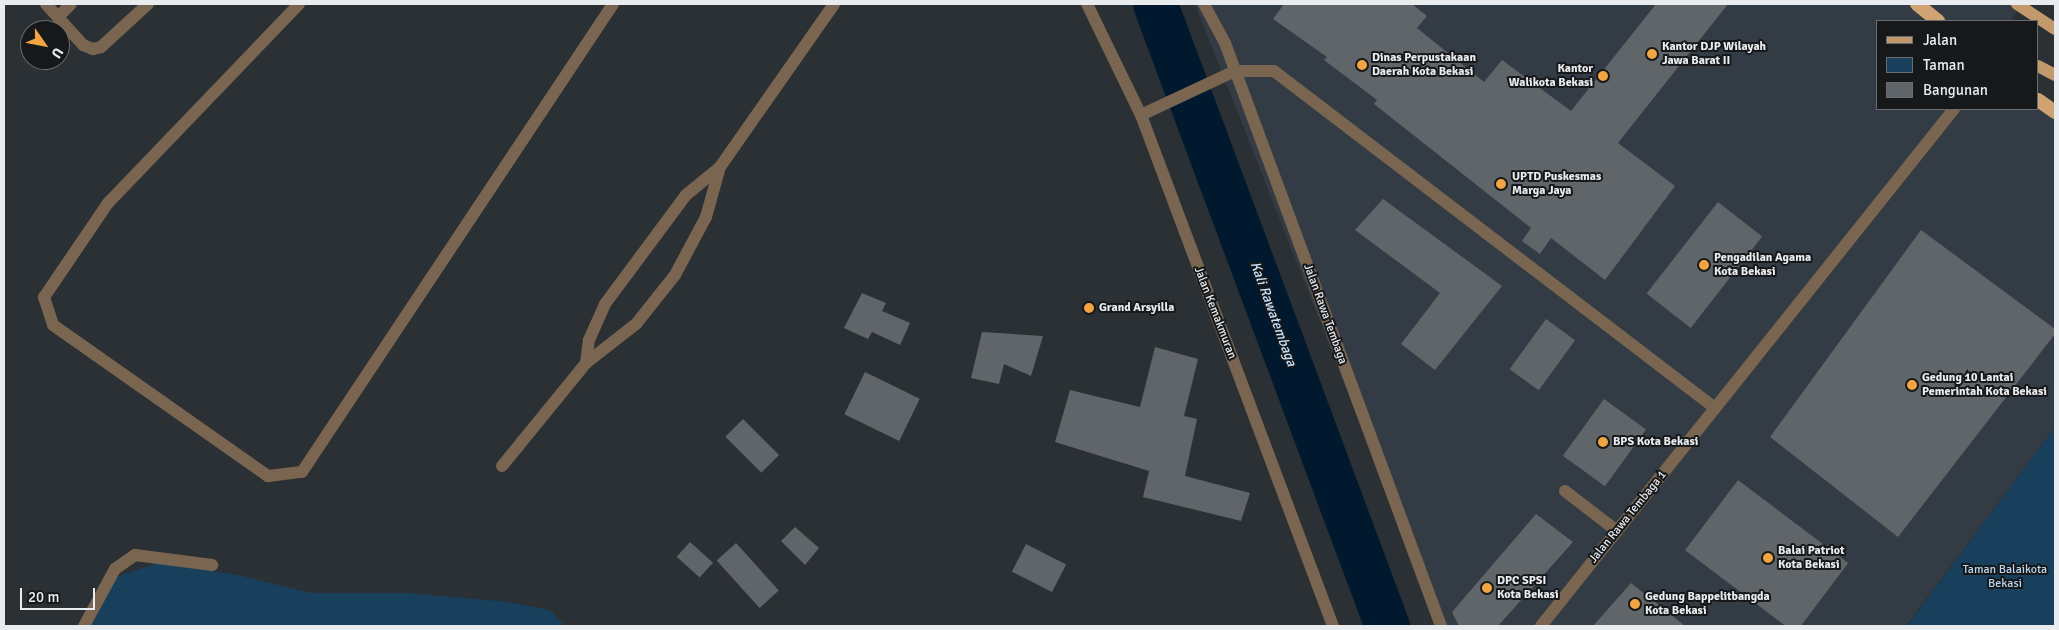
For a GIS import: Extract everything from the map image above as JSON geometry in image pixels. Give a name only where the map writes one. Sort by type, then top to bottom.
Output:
[{"type":"highway","points":[[1917,4],[1938,20]]},
{"type":"highway","points":[[2039,101],[2055,112]]},
{"type":"main road","points":[[2017,4],[2055,29]]},
{"type":"main road","points":[[2039,66],[2055,74]]},
{"type":"street","points":[[46,4],[83,45],[93,49],[101,47],[148,4]]},
{"type":"street","points":[[58,17],[71,4]]},
{"type":"street","points":[[298,4],[108,203],[44,297],[53,325],[268,476],[302,472],[612,4]]},
{"type":"street","points":[[586,363],[589,340],[605,304],[686,195],[720,167],[787,65],[834,4]]},
{"type":"street","name":"Jalan Kemakmuran","points":[[1087,4],[1140,115],[1333,626]]},
{"type":"street","name":"Jalan Rawa Tembaga","points":[[1204,4],[1441,626]]},
{"type":"street","points":[[1140,115],[1231,73],[1274,71],[1716,408]]},
{"type":"street","name":"Jalan Rawa Tembaga 1","points":[[1541,626],[1953,110]]},
{"type":"street","points":[[502,466],[586,363],[636,324],[675,275],[706,217],[720,167]]},
{"type":"street","points":[[1565,491],[1617,531]]},
{"type":"street","points":[[84,626],[115,569],[135,555],[212,565]]},
{"type":"shaded area","points":[[1195,4],[2020,4],[2012,20],[1876,20],[1876,110],[2039,110],[2039,101],[2055,112],[2055,427],[1906,626],[1440,626]]},
{"type":"green space","name":"Taman Balaikota Bekasi","points":[[2055,427],[2055,626],[1907,626],[1950,568]]},
{"type":"green space","points":[[157,563],[238,575],[311,593],[409,593],[508,602],[550,610],[565,626],[92,625],[116,577]]},
{"type":"building","points":[[1284,4],[1412,4],[1427,16],[1417,28],[1484,82],[1502,60],[1571,111],[1656,4],[1728,4],[1618,143],[1675,186],[1605,280],[1551,238],[1540,254],[1522,241],[1531,228],[1374,104],[1377,100],[1324,60],[1327,57],[1273,19]]},
{"type":"building","points":[[1383,199],[1502,286],[1435,370],[1401,344],[1440,293],[1355,230]]},
{"type":"building","name":"Pengadilan Agama Kota Bekasi","points":[[1718,202],[1762,236],[1691,328],[1647,293]]},
{"type":"building","name":"Gedung 10 Lantai Pemerintah Kota Bekasi","points":[[1921,230],[2055,329],[2055,334],[1898,537],[1770,437]]},
{"type":"building","points":[[862,293],[886,303],[882,311],[910,323],[900,345],[872,332],[868,339],[844,328]]},
{"type":"building","points":[[1546,319],[1575,340],[1539,390],[1510,369]]},
{"type":"building","points":[[982,332],[1043,336],[1031,376],[1004,364],[999,384],[971,378]]},
{"type":"building","points":[[1155,347],[1198,359],[1184,416],[1197,419],[1185,476],[1250,493],[1241,521],[1143,497],[1149,471],[1055,442],[1070,390],[1140,407]]},
{"type":"building","points":[[865,372],[920,399],[899,441],[844,414]]},
{"type":"building","name":"BPS Kota Bekasi","points":[[1604,399],[1646,430],[1605,486],[1563,456]]},
{"type":"building","points":[[743,419],[779,455],[761,473],[725,437]]},
{"type":"building","name":"Balai Patriot Kota Bekasi","points":[[1738,480],[1848,563],[1801,626],[1786,626],[1685,550]]},
{"type":"building","points":[[1536,514],[1573,542],[1498,626],[1459,626],[1452,612]]},
{"type":"building","points":[[795,527],[819,548],[805,565],[781,541]]},
{"type":"building","points":[[690,542],[713,563],[700,578],[677,557]]},
{"type":"building","points":[[736,543],[779,591],[760,608],[717,560]]},
{"type":"building","points":[[1026,544],[1066,564],[1052,592],[1012,572]]},
{"type":"building","name":"Gedung Bappelitbangda Kota Bekasi","points":[[1631,583],[1685,626],[1593,626]]},
{"type":"waterway","name":"Kali Rawatembaga","points":[[1155,4],[1387,626]]},
{"type":"place","name":"Kantor DJP Wilayah Jawa Barat II","points":[[1652,54]]},
{"type":"place","name":"Dinas Perpustakaan Daerah Kota Bekasi","points":[[1362,65]]},
{"type":"place","name":"Kantor Walikota Bekasi","points":[[1603,76]]},
{"type":"place","name":"UPTD Puskesmas Marga Jaya","points":[[1501,184]]},
{"type":"place","name":"Pengadilan Agama Kota Bekasi","points":[[1704,265]]},
{"type":"place","name":"Grand Arsyilla","points":[[1089,308]]},
{"type":"place","name":"Gedung 10 Lantai Pemerintah Kota Bekasi","points":[[1912,385]]},
{"type":"place","name":"BPS Kota Bekasi","points":[[1603,442]]},
{"type":"place","name":"Balai Patriot Kota Bekasi","points":[[1768,558]]},
{"type":"place","name":"DPC SPSI Kota Bekasi","points":[[1487,588]]},
{"type":"place","name":"Gedung Bappelitbangda Kota Bekasi","points":[[1635,604]]}]
